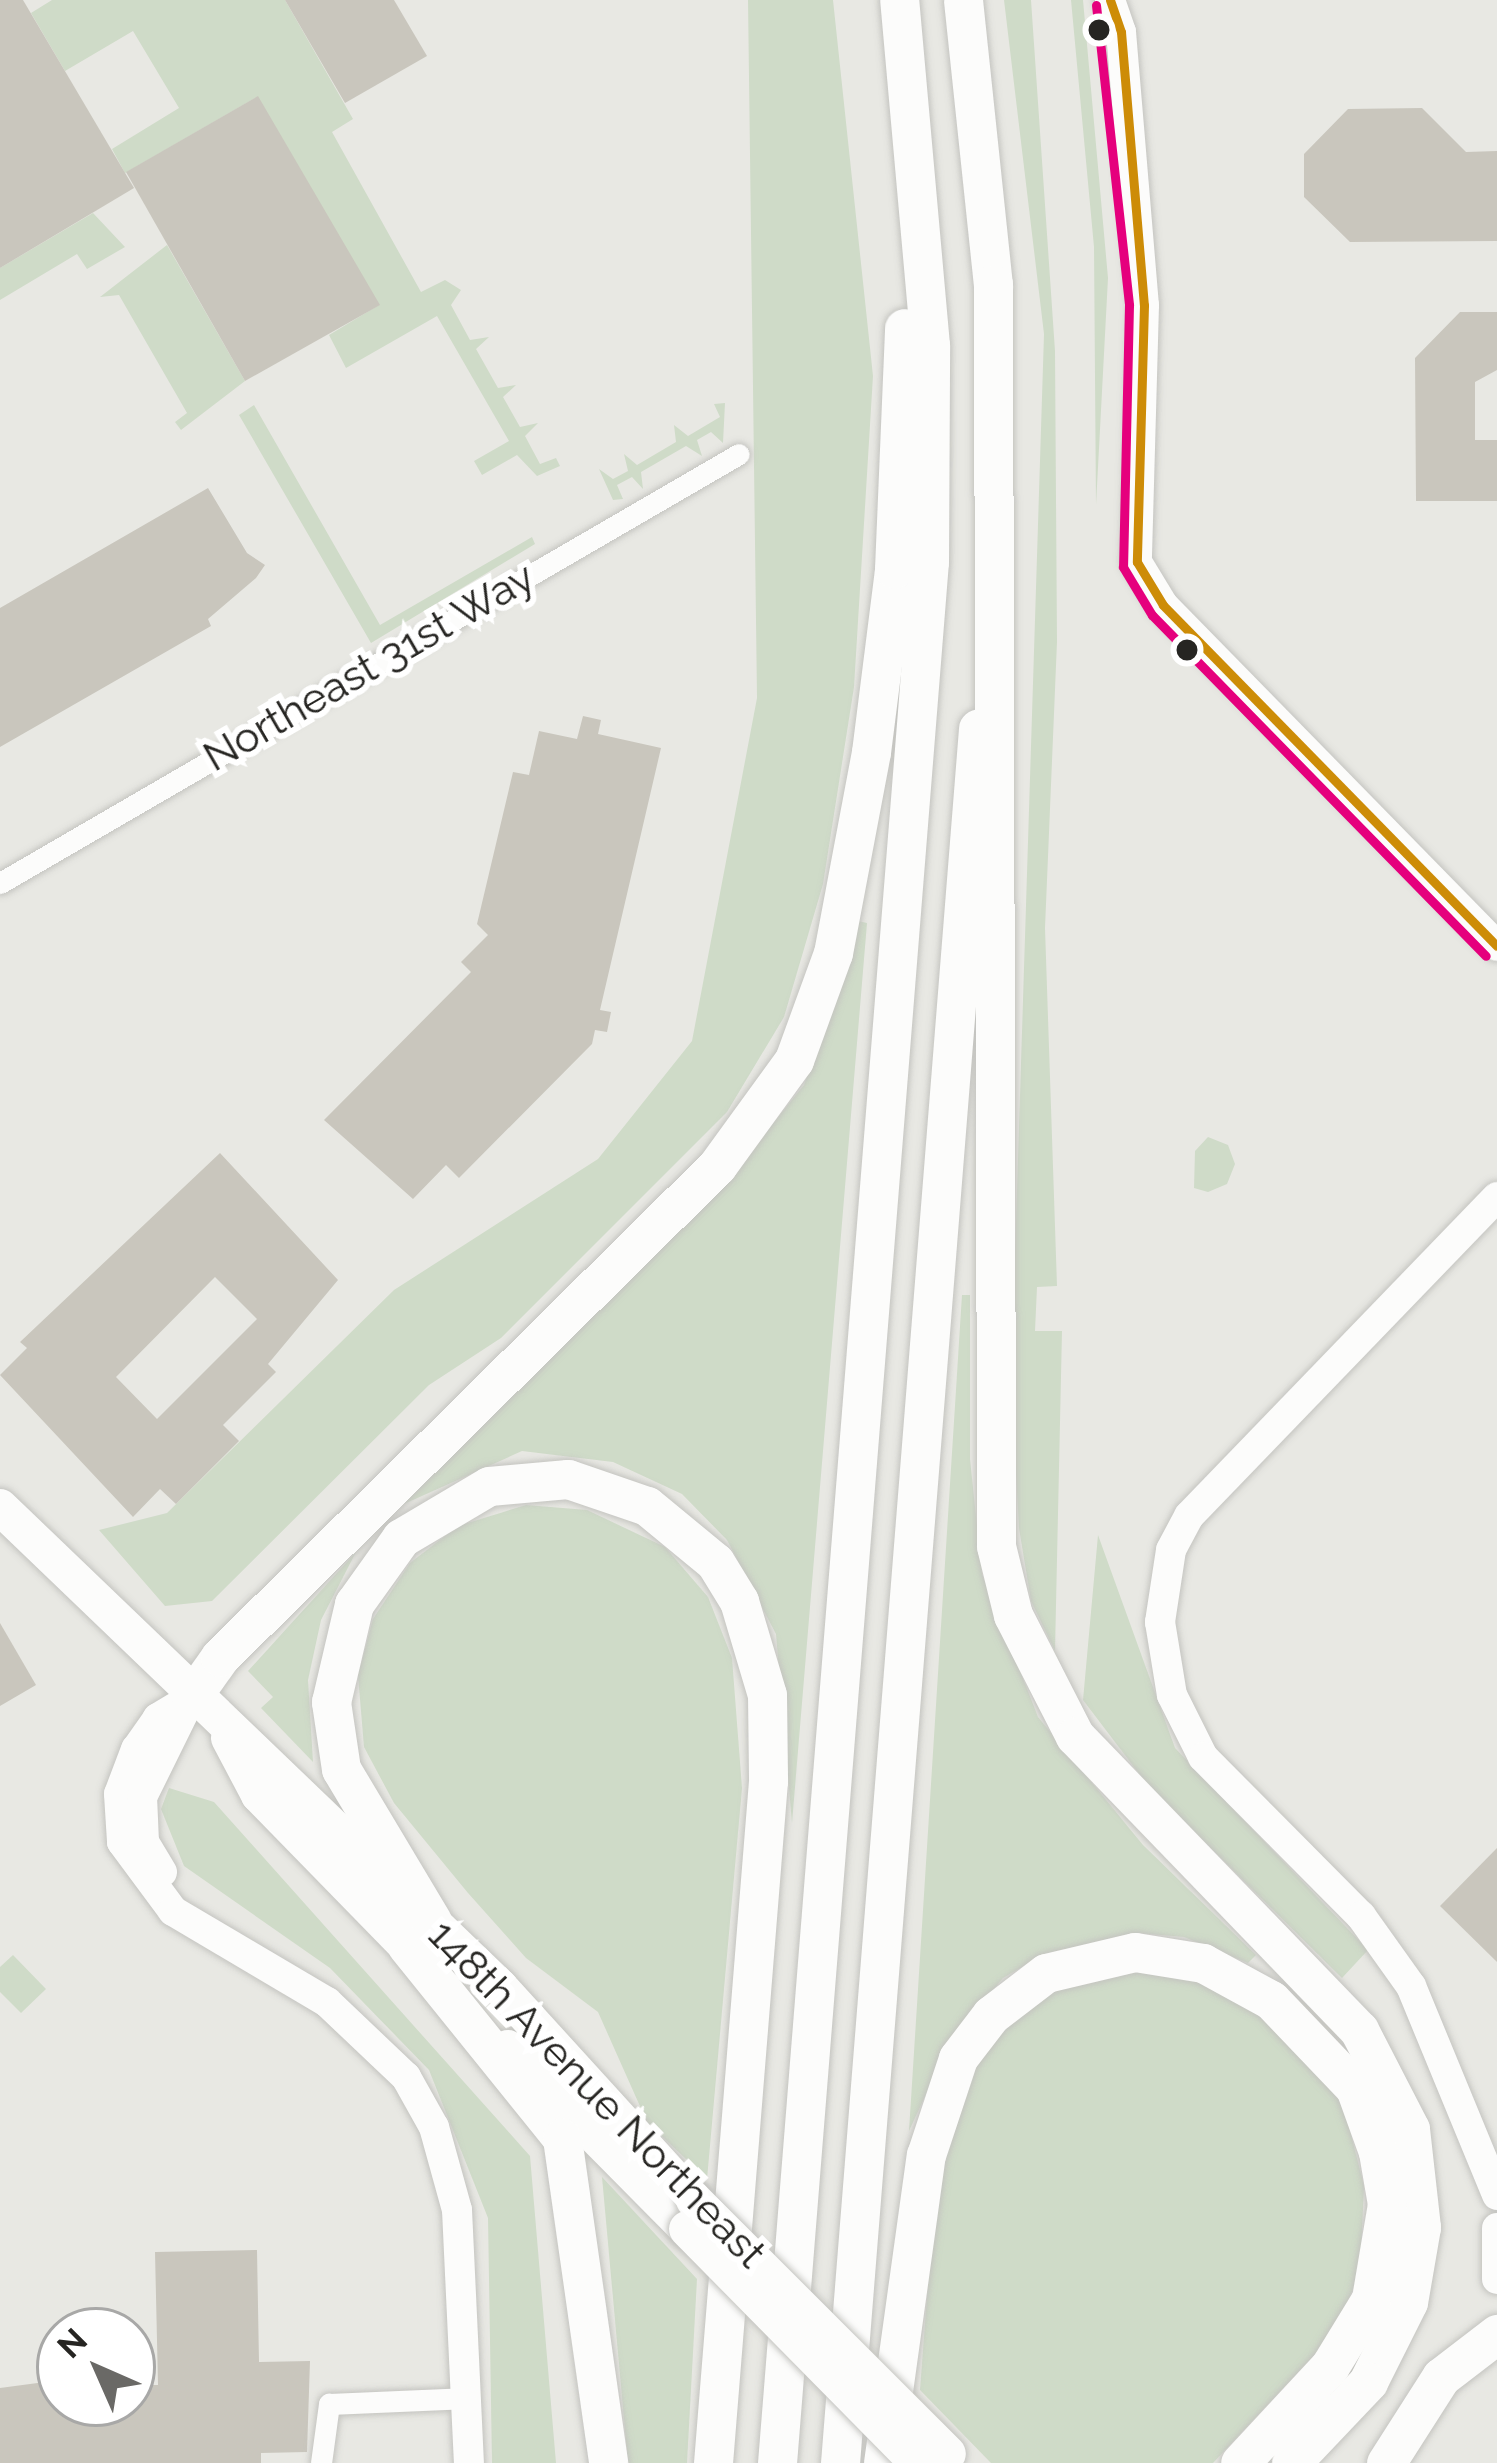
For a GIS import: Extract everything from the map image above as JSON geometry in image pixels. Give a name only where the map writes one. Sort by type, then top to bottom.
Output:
[{"type":"highway","points":[[777,2463],[929,562],[929,345],[914,125],[899,0]]},
{"type":"highway","points":[[963,0],[993,284],[1001,804],[991,1474],[1012,1615],[1075,1736],[1126,1797],[1359,2030],[1400,2097],[1415,2154],[1419,2248],[1393,2341],[1291,2463]]},
{"type":"highway","points":[[191,1698],[220,1658],[747,1133],[808,1031],[859,825],[894,569],[914,125]]},
{"type":"highway","points":[[840,2463],[995,501]]},
{"type":"highway","points":[[608,2463],[562,2138],[419,1934],[341,1769],[331,1702],[355,1604],[401,1538],[489,1486],[568,1479],[647,1506],[715,1562],[739,1601],[766,1695],[768,1781],[713,2463]]},
{"type":"highway","points":[[883,2463],[926,2156],[958,2058],[1023,1987],[1066,1965],[1135,1952],[1203,1963],[1271,2000],[1355,2088],[1378,2152],[1385,2240],[1371,2299],[1330,2366],[1240,2463]]},
{"type":"highway","points":[[1385,2463],[1441,2377],[1497,2334]]},
{"type":"main road","name":"148th Avenue Northeast","points":[[0,1508],[229,1736],[259,1795],[419,1934],[691,2215],[941,2460]]},
{"type":"street","points":[[1110,0],[1121,32],[1144,305],[1137,562],[1163,605],[1497,946]]},
{"type":"street","points":[[1121,32],[1128,0]]},
{"type":"street","name":"Northeast 31st Way","points":[[0,883],[739,454]]},
{"type":"street","points":[[1497,1197],[1189,1516],[1164,1583],[1162,1655],[1203,1757],[1389,1950],[1471,2122],[1497,2194]]},
{"type":"street","points":[[191,1698],[146,1732],[126,1771],[118,1819],[153,1894],[196,1928],[225,1936],[364,2033],[406,2077],[434,2127],[457,2210],[469,2463]]},
{"type":"street","points":[[1471,2122],[1497,2143]]},
{"type":"street","points":[[1497,2228],[1497,2279]]},
{"type":"street","points":[[321,2463],[329,2404],[469,2398]]},
{"type":"green space","points":[[52,0],[285,0],[353,119],[332,132],[421,292],[445,280],[461,290],[451,305],[470,340],[489,337],[476,349],[498,388],[516,385],[503,397],[520,427],[538,423],[525,436],[540,464],[556,458],[560,466],[537,476],[517,455],[482,475],[474,461],[509,441],[437,316],[346,368],[329,335],[379,305],[257,97],[125,173],[112,149],[179,108],[133,31],[65,71],[31,13]]},
{"type":"green space","points":[[748,0],[833,0],[873,376],[854,687],[823,884],[784,1017],[727,1112],[501,1338],[429,1385],[212,1601],[165,1606],[99,1530],[167,1513],[394,1290],[598,1159],[692,1041],[757,698]]},
{"type":"green space","points":[[1004,0],[1031,0],[1055,351],[1057,642],[1045,928],[1057,1286],[1037,1287],[1035,1331],[1062,1331],[1055,1651],[1031,1601],[1019,1528],[1011,1381],[1044,334]]},
{"type":"green space","points":[[1071,0],[1083,0],[1108,278],[1096,505],[1094,247]]},
{"type":"green space","points":[[93,213],[125,247],[87,269],[77,254],[0,300],[0,268]]},
{"type":"green space","points":[[167,245],[245,381],[181,430],[175,422],[187,413],[119,295],[100,297]]},
{"type":"green space","points":[[725,403],[723,443],[711,432],[697,440],[702,456],[686,446],[641,472],[643,489],[632,477],[617,485],[623,499],[613,500],[599,469],[613,479],[628,471],[624,454],[637,465],[676,442],[674,425],[688,436],[720,417],[714,404]]},
{"type":"green space","points":[[254,405],[380,625],[532,537],[535,544],[371,643],[239,415]]},
{"type":"green space","points":[[858,921],[867,923],[792,1823],[776,1634],[727,1540],[682,1494],[613,1462],[522,1451],[404,1504],[716,1194],[804,1085]]},
{"type":"green space","points":[[1208,1137],[1228,1145],[1235,1164],[1227,1184],[1208,1192],[1194,1188],[1195,1151]]},
{"type":"green space","points":[[962,1295],[970,1295],[970,1459],[982,1574],[1038,1717],[1143,1845],[1256,1955],[1248,1963],[1184,1937],[1138,1933],[1044,1954],[1003,1978],[951,2040],[909,2131]]},
{"type":"green space","points":[[526,1505],[587,1510],[665,1547],[708,1597],[732,1658],[742,1788],[707,2179],[647,2122],[598,2012],[526,1958],[468,1893],[394,1803],[364,1747],[358,1675],[373,1619],[410,1563],[458,1526]]},
{"type":"green space","points":[[1098,1535],[1175,1748],[1368,1950],[1342,1978],[1150,1788],[1083,1700]]},
{"type":"green space","points":[[356,1552],[321,1620],[308,1680],[313,1762],[261,1708],[273,1697],[248,1671]]},
{"type":"green space","points":[[169,1788],[214,1802],[530,2156],[556,2463],[492,2463],[488,2218],[429,2070],[330,1968],[184,1866],[161,1809]]},
{"type":"green space","points":[[13,1955],[46,1989],[21,2013],[0,1992],[0,1967]]},
{"type":"green space","points":[[1163,1971],[1221,1985],[1267,2013],[1343,2103],[1364,2186],[1360,2274],[1332,2336],[1213,2463],[991,2463],[920,2390],[934,2205],[960,2096],[986,2047],[1023,2007],[1091,1973]]},
{"type":"green space","points":[[602,2177],[697,2279],[687,2463],[628,2463]]},
{"type":"building","points":[[0,0],[23,0],[134,188],[0,268]]},
{"type":"building","points":[[285,0],[394,0],[427,56],[345,103]]},
{"type":"building","points":[[258,96],[380,305],[245,381],[126,172]]},
{"type":"building","points":[[1422,108],[1466,152],[1497,151],[1497,241],[1350,242],[1304,197],[1304,154],[1348,109]]},
{"type":"building","points":[[1460,312],[1497,312],[1497,370],[1475,382],[1475,440],[1497,440],[1497,501],[1416,501],[1415,358]]},
{"type":"building","points":[[208,488],[247,553],[265,565],[256,578],[208,619],[211,626],[0,747],[0,608]]},
{"type":"building","points":[[583,716],[601,720],[598,734],[661,748],[600,1010],[611,1012],[607,1032],[595,1030],[592,1044],[459,1178],[446,1165],[413,1199],[324,1120],[471,972],[461,962],[488,935],[477,924],[513,772],[529,775],[539,731],[577,739]]},
{"type":"building","points":[[220,1153],[338,1280],[268,1364],[276,1372],[223,1425],[239,1441],[176,1504],[160,1489],[133,1517],[0,1375],[27,1348],[20,1342]],"holes":[[[215,1277],[257,1319],[157,1419],[116,1377]]]},
{"type":"building","points":[[0,1623],[36,1685],[0,1706]]},
{"type":"building","points":[[1497,1848],[1497,1962],[1440,1906]]},
{"type":"building","points":[[257,2250],[259,2362],[310,2361],[307,2452],[261,2453],[261,2463],[0,2463],[0,2388],[36,2383],[36,2427],[156,2427],[155,2252]]},
{"type":"transit line","points":[[1110,0],[1121,32],[1144,305],[1137,562],[1163,605],[1497,946]]},
{"type":"transit line","points":[[1096,5],[1129,305],[1123,567],[1152,615],[1486,956]]}]
